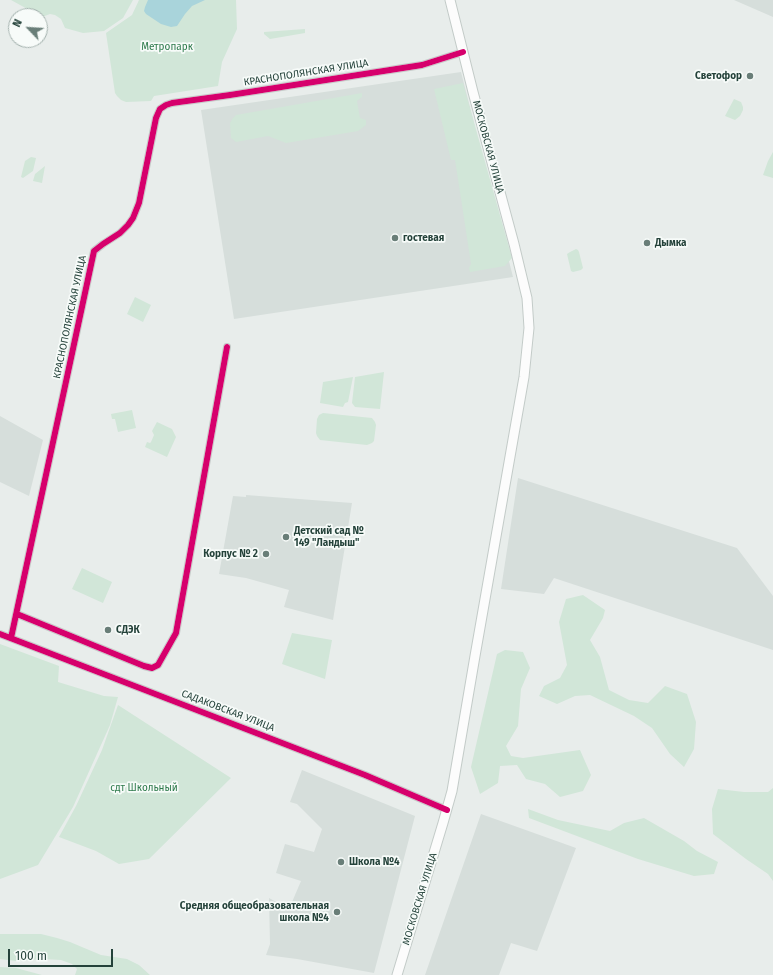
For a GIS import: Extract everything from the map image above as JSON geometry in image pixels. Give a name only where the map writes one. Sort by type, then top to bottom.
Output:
[{"type":"main road","name":"МОСКОВСКАЯ УЛИЦА","points":[[397,975],[452,790],[524,377],[529,328],[526,294],[514,244],[450,0]]},
{"type":"street","name":"КРАСНОПОЛЯНСКАЯ УЛИЦА","points":[[11,638],[94,252],[120,233],[128,225],[139,203],[156,118],[160,109],[172,103],[422,65],[463,52]]},
{"type":"street","points":[[17,614],[149,668],[158,665],[176,633],[227,347]]},
{"type":"street","name":"САДАКОВСКАЯ УЛИЦА","points":[[0,634],[365,775],[447,810]]},
{"type":"shaded area","points":[[734,0],[773,0],[773,17]]},
{"type":"shaded area","points":[[461,72],[513,277],[234,319],[201,110]]},
{"type":"shaded area","points":[[0,416],[43,440],[29,496],[0,482]]},
{"type":"shaded area","points":[[518,478],[737,548],[773,596],[773,650],[554,578],[544,594],[501,589]]},
{"type":"shaded area","name":"Детский сад № 149 \"Ландыш\"","points":[[246,495],[352,503],[333,620],[284,607],[289,590],[246,578],[219,574],[233,496],[246,497]]},
{"type":"shaded area","name":"Школа №4","points":[[302,770],[415,816],[374,973],[266,955],[270,944],[269,898],[289,909],[301,881],[276,873],[285,844],[314,852],[322,829],[297,804],[290,802]]},
{"type":"shaded area","points":[[481,814],[576,848],[537,951],[511,943],[499,975],[425,975]]},
{"type":"green space","points":[[11,0],[133,0],[123,18],[104,31],[83,33],[65,28],[61,19],[55,15],[48,15],[48,8],[26,8]]},
{"type":"green space","name":"Метропарк","points":[[139,0],[236,0],[237,29],[222,62],[218,86],[154,96],[151,101],[126,102],[117,96],[115,93],[106,33],[132,15]]},
{"type":"green space","points":[[305,29],[305,33],[270,39],[264,34],[264,32]]},
{"type":"green space","points":[[463,83],[512,258],[505,266],[470,272],[469,268],[471,264],[455,160],[451,160],[434,89]]},
{"type":"green space","points":[[362,93],[362,97],[357,101],[360,118],[366,120],[366,125],[358,131],[286,143],[268,136],[236,142],[231,138],[230,123],[236,115]]},
{"type":"green space","points":[[734,99],[741,102],[743,107],[740,116],[735,120],[725,116]]},
{"type":"green space","points":[[773,152],[773,178],[763,175]]},
{"type":"green space","points":[[31,157],[36,158],[33,171],[23,178],[21,177],[25,161]]},
{"type":"green space","points":[[45,166],[42,183],[33,181],[35,174]]},
{"type":"green space","points":[[576,249],[579,252],[583,268],[573,272],[571,271],[567,254]]},
{"type":"green space","points":[[135,297],[151,305],[143,322],[127,314]]},
{"type":"green space","points":[[384,372],[380,409],[355,407],[352,403],[355,377]]},
{"type":"green space","points":[[353,377],[348,402],[345,403],[343,407],[320,403],[323,382]]},
{"type":"green space","points":[[132,410],[136,428],[118,432],[115,419],[112,419],[111,414]]},
{"type":"green space","points":[[323,413],[372,418],[376,425],[374,441],[367,445],[320,440],[316,433],[317,419],[319,415]]},
{"type":"green space","points":[[157,422],[172,429],[176,437],[167,457],[145,447],[147,442],[151,442],[154,435],[152,431]]},
{"type":"green space","points":[[82,568],[112,582],[103,603],[72,589]]},
{"type":"green space","points":[[583,595],[605,610],[603,618],[590,640],[600,657],[609,690],[629,700],[648,703],[665,686],[687,694],[696,722],[694,749],[684,767],[670,754],[652,728],[634,716],[590,695],[575,696],[557,704],[539,696],[544,686],[560,678],[567,665],[559,622],[566,599]]},
{"type":"green space","points":[[292,633],[332,640],[325,679],[282,664]]},
{"type":"green space","points":[[0,644],[59,666],[58,682],[104,696],[118,697],[110,725],[73,807],[38,865],[0,879]]},
{"type":"green space","points":[[505,650],[523,652],[530,668],[521,689],[518,726],[506,746],[511,756],[523,758],[580,750],[591,775],[583,791],[560,797],[545,784],[526,779],[517,765],[500,766],[498,783],[480,794],[471,767],[497,654]]},
{"type":"green space","name":"сдт Школьный","points":[[118,705],[231,778],[149,859],[119,864],[96,851],[59,837],[76,806],[102,750]]},
{"type":"green space","points":[[773,788],[773,881],[768,874],[713,834],[712,809],[718,789],[744,792],[768,792]]},
{"type":"green space","points":[[528,809],[558,820],[610,831],[624,823],[644,818],[684,841],[697,851],[718,862],[714,874],[694,876],[638,859],[529,818]]},
{"type":"green space","points":[[0,934],[41,934],[57,938],[101,955],[127,959],[139,965],[150,975],[75,975],[77,969],[72,964],[61,960],[43,959],[16,961],[0,959]]},
{"type":"green space","points":[[0,967],[16,968],[42,975],[0,975]]},
{"type":"water","points":[[148,0],[205,0],[192,6],[177,26],[171,27],[161,24],[146,14],[144,11]]},
{"type":"cycle path","points":[[11,638],[94,251],[120,233],[133,218],[139,203],[156,118],[160,109],[172,103],[422,65],[463,52]]},
{"type":"cycle path","points":[[17,614],[144,666],[152,668],[158,665],[176,633],[227,347]]},
{"type":"cycle path","points":[[0,634],[365,775],[447,810]]},
{"type":"place","name":"Светофор","points":[[750,76]]},
{"type":"place","name":"гостевая","points":[[395,238]]},
{"type":"place","name":"Дымка","points":[[647,243]]},
{"type":"place","name":"Детский сад № 149 \"Ландыш\"","points":[[286,537]]},
{"type":"place","name":"Корпус № 2","points":[[266,554]]},
{"type":"place","name":"СДЭК","points":[[108,630]]},
{"type":"place","name":"Школа №4","points":[[341,862]]},
{"type":"place","name":"Средняя общеобразовательная школа №4","points":[[337,912]]}]
